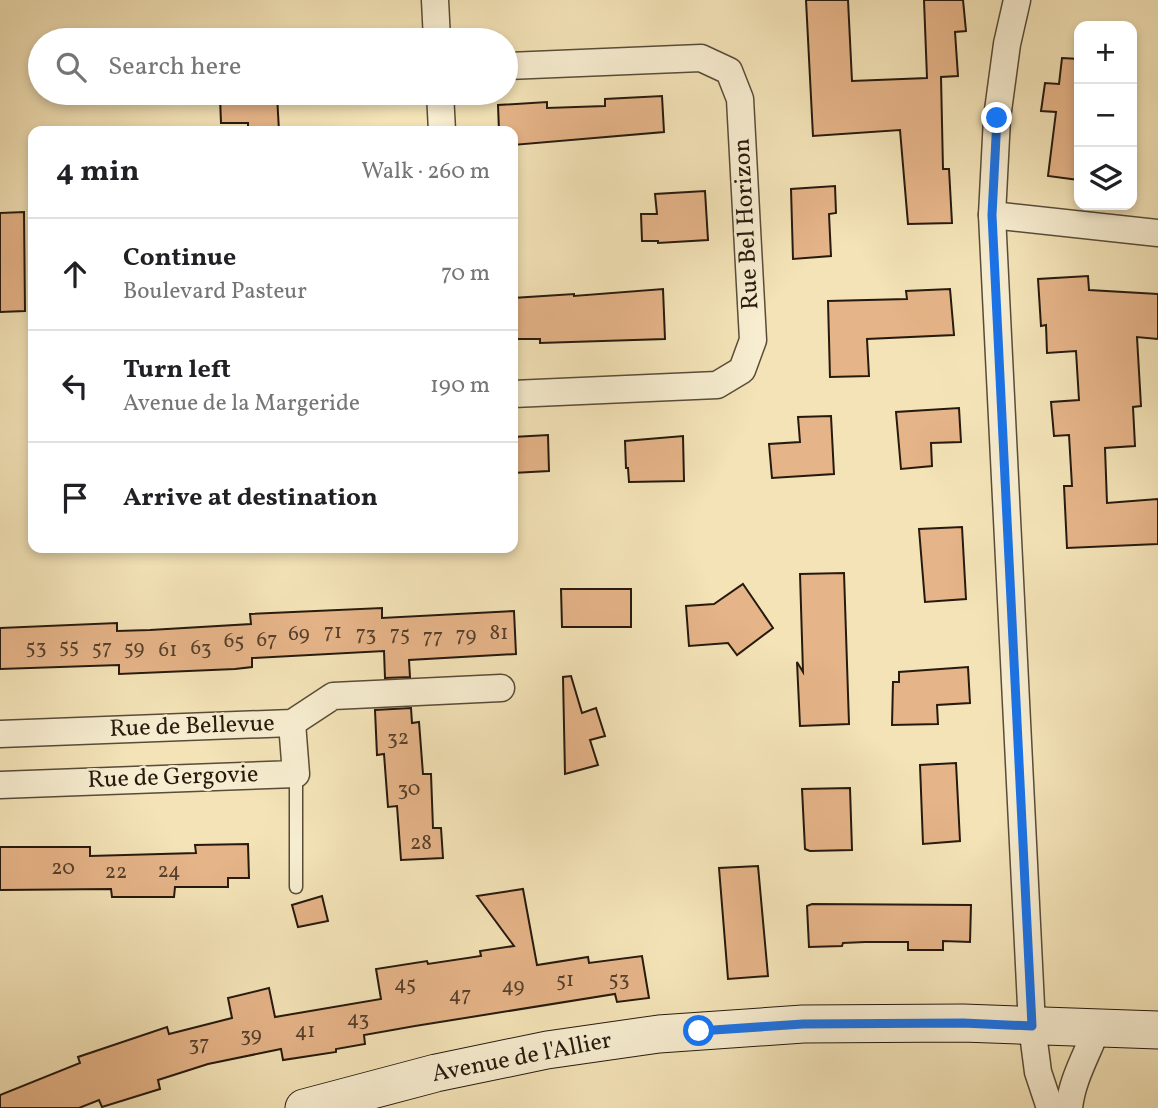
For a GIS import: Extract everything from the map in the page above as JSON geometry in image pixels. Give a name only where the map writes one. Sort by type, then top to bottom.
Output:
[{"type":"main road","name":"Avenue de l'Allier","points":[[304,1108],[461,1068],[547,1050],[659,1034],[803,1024],[963,1023],[1158,1030]]},
{"type":"street","points":[[435,0],[436,28]]},
{"type":"street","points":[[1017,0],[1007,44],[997,118],[992,215],[1032,1026],[1038,1072],[1050,1108]]},
{"type":"street","name":"Rue Bel Horizon","points":[[518,66],[701,58],[729,71],[740,99],[753,340],[742,370],[717,385],[518,394]]},
{"type":"street","points":[[441,105],[442,126]]},
{"type":"street","points":[[992,215],[1158,233]]},
{"type":"street","name":"Rue de Bellevue","points":[[0,734],[292,723],[333,696],[501,688]]},
{"type":"street","points":[[292,723],[296,774]]},
{"type":"street","name":"Rue de Gergovie","points":[[0,785],[296,774]]},
{"type":"street","points":[[1069,1108],[1070,1094],[1097,1028]]},
{"type":"lane","points":[[296,774],[296,887]]},
{"type":"building","points":[[806,0],[848,0],[852,81],[927,78],[924,0],[963,0],[966,31],[955,32],[958,76],[941,77],[943,169],[949,169],[952,223],[908,224],[900,130],[813,136]]},
{"type":"building","points":[[1062,58],[1074,59],[1074,179],[1048,176],[1056,112],[1041,111],[1045,83],[1059,84]]},
{"type":"building","points":[[662,96],[664,132],[518,145],[518,126],[499,126],[498,105],[547,102],[547,108],[605,106],[605,99]]},
{"type":"building","points":[[220,105],[278,105],[279,126],[221,123]]},
{"type":"building","points":[[835,186],[836,213],[829,214],[831,256],[793,259],[791,189]]},
{"type":"building","points":[[705,191],[708,240],[658,243],[642,241],[641,214],[657,214],[655,194]]},
{"type":"building","points":[[24,212],[25,311],[0,312],[0,213]]},
{"type":"building","points":[[1088,276],[1089,290],[1158,294],[1158,339],[1137,337],[1141,406],[1133,407],[1135,446],[1105,448],[1107,503],[1158,499],[1158,544],[1067,548],[1064,486],[1072,486],[1069,435],[1054,436],[1051,402],[1079,400],[1076,351],[1047,353],[1046,325],[1041,326],[1038,279]]},
{"type":"building","points":[[663,289],[665,339],[540,343],[540,339],[518,339],[518,298]]},
{"type":"building","points":[[950,289],[954,335],[867,339],[869,376],[830,377],[828,301],[907,299],[906,291]]},
{"type":"building","points":[[959,408],[961,442],[931,443],[932,466],[901,469],[896,412]]},
{"type":"building","points":[[831,416],[834,474],[772,478],[769,444],[800,442],[798,417]]},
{"type":"building","points":[[548,435],[549,471],[518,473],[518,437]]},
{"type":"building","points":[[683,436],[684,481],[629,482],[625,441]]},
{"type":"building","points":[[962,527],[966,599],[925,602],[919,529]]},
{"type":"building","points":[[844,573],[849,724],[800,726],[797,662],[803,672],[800,574]]},
{"type":"building","points":[[743,584],[773,628],[737,655],[728,643],[689,646],[686,606],[714,604]]},
{"type":"building","points":[[561,589],[631,589],[631,627],[562,627]]},
{"type":"building","points":[[382,608],[382,618],[514,611],[516,654],[409,660],[410,677],[385,678],[384,651],[252,658],[252,667],[235,669],[119,674],[119,665],[0,669],[0,628],[117,623],[117,631],[150,630],[251,624],[250,614]]},
{"type":"building","points":[[968,667],[970,703],[937,705],[938,724],[892,725],[893,682],[899,682],[899,672]]},
{"type":"building","points":[[571,676],[582,713],[596,708],[605,736],[590,740],[598,765],[565,774],[563,677]]},
{"type":"building","points":[[411,708],[412,723],[419,722],[423,774],[431,774],[433,828],[441,828],[443,858],[401,860],[397,806],[388,807],[384,754],[377,755],[375,710]]},
{"type":"building","points":[[956,763],[960,841],[923,844],[920,765]]},
{"type":"building","points":[[850,788],[852,850],[805,849],[802,789]]},
{"type":"building","points":[[248,844],[249,878],[228,878],[228,887],[175,887],[174,897],[112,897],[111,889],[0,890],[0,847],[90,847],[90,856],[196,853],[195,845]]},
{"type":"building","points":[[758,866],[768,976],[728,979],[719,868]]},
{"type":"building","points":[[523,889],[537,965],[588,957],[589,963],[642,956],[649,998],[617,1002],[615,994],[415,1026],[364,1035],[365,1044],[336,1049],[336,1052],[283,1060],[281,1049],[208,1064],[158,1080],[160,1089],[102,1107],[99,1100],[79,1108],[0,1108],[0,1095],[80,1063],[78,1057],[167,1027],[169,1034],[232,1018],[228,998],[269,988],[275,1017],[381,999],[376,969],[481,956],[480,951],[514,946],[477,896]]},
{"type":"building","points":[[322,896],[328,921],[298,927],[292,905]]},
{"type":"building","points":[[971,905],[970,942],[943,941],[943,950],[908,950],[908,942],[843,943],[842,946],[809,947],[807,906]]},
{"type":"route","points":[[699,1031],[803,1024],[963,1023],[1032,1026],[992,215],[997,118]]}]
